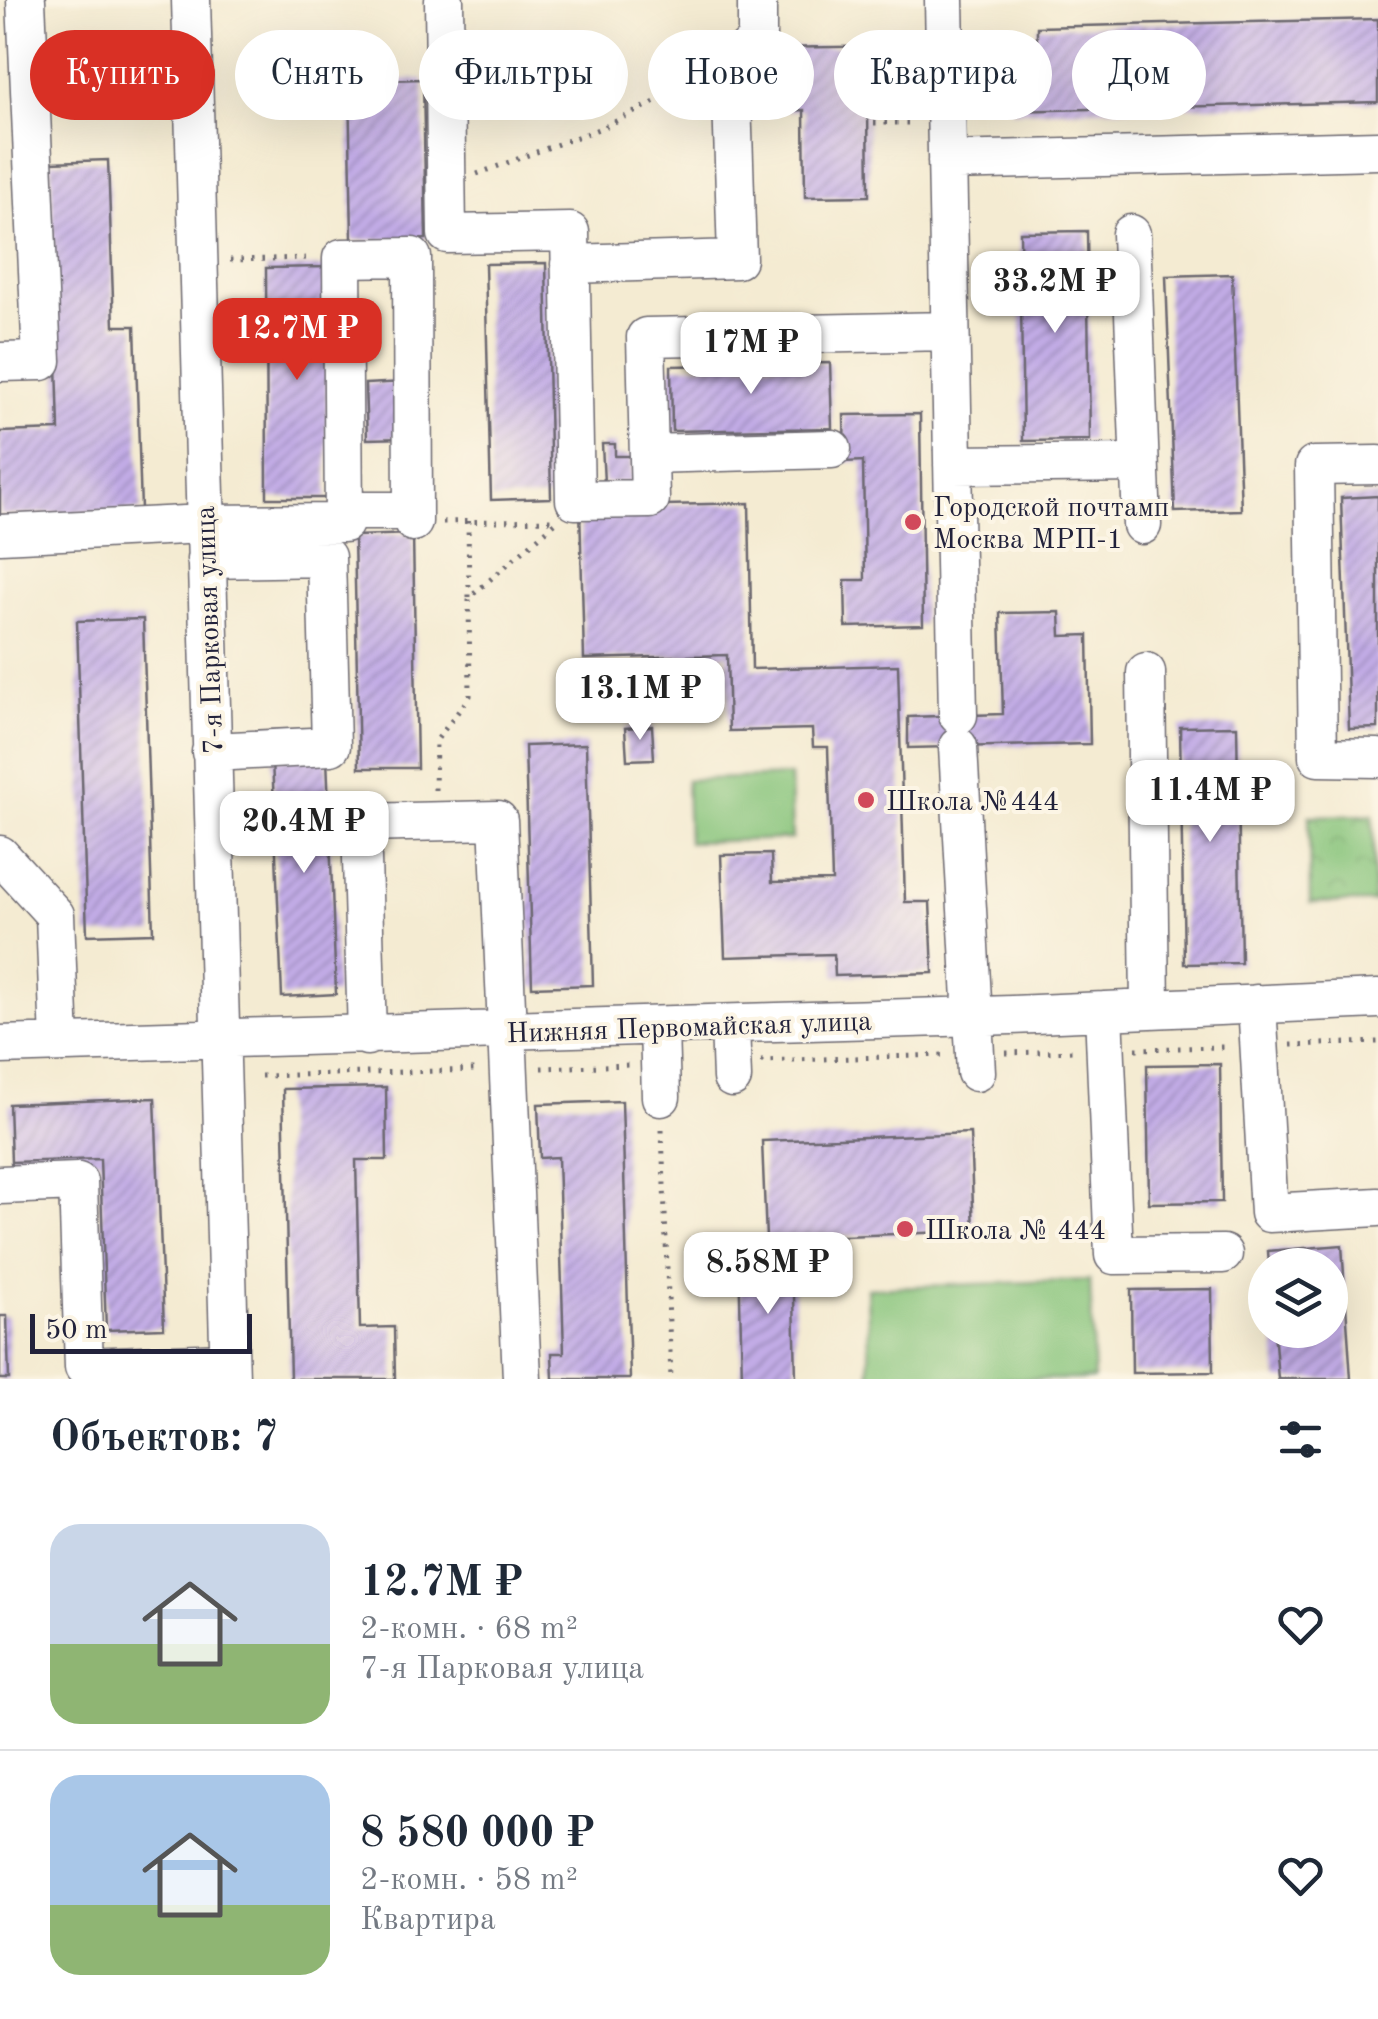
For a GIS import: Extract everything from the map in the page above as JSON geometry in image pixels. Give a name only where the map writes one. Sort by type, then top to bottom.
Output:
[{"type":"street","points":[[0,362],[42,361],[17,181],[26,0]]},
{"type":"street","name":"7-я Парковая улица","points":[[192,0],[230,1370]]},
{"type":"street","points":[[444,0],[447,234],[570,232],[566,510],[650,499],[646,336],[950,331]]},
{"type":"street","points":[[757,0],[757,30]]},
{"type":"street","points":[[944,0],[958,731],[975,1063]]},
{"type":"street","points":[[570,264],[736,259],[732,120]]},
{"type":"street","points":[[946,161],[1378,150]]},
{"type":"street","points":[[1131,234],[1142,525]]},
{"type":"street","points":[[205,541],[344,523],[343,512],[342,258],[412,257],[413,516],[343,512]]},
{"type":"street","points":[[648,454],[832,449]]},
{"type":"street","points":[[953,465],[1139,463]]},
{"type":"street","points":[[1378,465],[1314,466],[1318,758],[1378,758]]},
{"type":"street","points":[[0,534],[205,541],[326,557],[331,746],[212,752]]},
{"type":"street","points":[[1146,672],[1150,1009]]},
{"type":"street","points":[[368,1036],[361,823],[498,820],[522,1379]]},
{"type":"street","points":[[0,855],[55,914],[60,1044]]},
{"type":"street","name":"Нижняя Первомайская улица","points":[[0,1046],[368,1036],[660,1063],[730,1025],[1378,999]]},
{"type":"street","points":[[1257,1004],[1269,1213],[1378,1207]]},
{"type":"street","points":[[1104,1011],[1114,1255],[1223,1254]]},
{"type":"street","points":[[730,1025],[732,1070]]},
{"type":"street","points":[[0,1185],[78,1182],[85,1373],[230,1370]]},
{"type":"path","points":[[446,185],[604,127],[648,106]]},
{"type":"path","points":[[200,260],[342,258]]},
{"type":"path","points":[[413,516],[468,521],[566,510]]},
{"type":"path","points":[[469,598],[566,510]]},
{"type":"path","points":[[435,821],[436,741],[470,696],[468,521]]},
{"type":"path","points":[[732,1070],[975,1063],[1105,1050],[1378,1042]]},
{"type":"path","points":[[261,1076],[508,1051],[660,1063],[671,1379]]},
{"type":"green space","points":[[790,776],[792,839],[688,842],[686,780]]},
{"type":"green space","points":[[1373,815],[1374,902],[1310,903],[1309,816]]},
{"type":"green space","points":[[1090,1280],[1094,1379],[870,1379],[867,1288]]},
{"type":"building","points":[[1378,19],[1378,102],[1206,106],[1206,30],[1072,30],[1072,110],[1052,110],[1052,30],[1037,27]]},
{"type":"building","points":[[814,47],[834,47],[834,120],[868,120],[869,196],[805,197],[804,120],[814,120]]},
{"type":"building","points":[[419,79],[426,239],[352,240],[350,120],[399,120],[399,80]]},
{"type":"building","points":[[108,160],[114,326],[135,326],[141,510],[0,515],[0,432],[59,430],[51,162]]},
{"type":"building","points":[[1087,231],[1090,440],[1023,441],[1020,232]]},
{"type":"building","points":[[546,263],[551,498],[491,500],[485,264]]},
{"type":"building","points":[[326,267],[327,498],[267,498],[266,268]]},
{"type":"building","points":[[1232,274],[1241,510],[1175,512],[1166,276]]},
{"type":"building","points":[[830,363],[832,428],[672,431],[671,366]]},
{"type":"building","points":[[405,382],[407,438],[367,439],[365,384]]},
{"type":"building","points":[[920,414],[923,625],[846,627],[845,580],[865,580],[863,461],[845,462],[844,415]]},
{"type":"building","points":[[602,444],[615,444],[615,456],[631,456],[632,482],[604,483]]},
{"type":"building","points":[[1378,496],[1378,728],[1349,729],[1341,498]]},
{"type":"building","name":"Школа №444","points":[[749,503],[752,669],[898,665],[905,902],[930,902],[933,973],[835,976],[834,954],[725,957],[721,855],[771,854],[772,882],[832,881],[828,747],[813,747],[812,729],[729,731],[727,655],[584,659],[580,507]]},
{"type":"building","points":[[413,534],[417,768],[359,768],[354,536]]},
{"type":"building","points":[[1060,612],[1061,636],[1088,635],[1090,744],[908,748],[908,717],[1003,714],[1000,613]]},
{"type":"building","points":[[143,619],[153,933],[87,935],[77,621]]},
{"type":"building","points":[[652,726],[654,759],[627,760],[625,728]]},
{"type":"building","points":[[1237,726],[1241,963],[1184,964],[1180,727]]},
{"type":"building","points":[[586,744],[593,985],[532,987],[525,746]]},
{"type":"building","points":[[327,757],[336,994],[282,997],[272,759]]},
{"type":"building","points":[[1220,1064],[1222,1202],[1149,1203],[1147,1065]]},
{"type":"building","points":[[386,1087],[387,1160],[356,1160],[360,1328],[394,1327],[395,1379],[290,1379],[283,1089]]},
{"type":"building","points":[[155,1098],[164,1328],[106,1330],[100,1159],[11,1162],[9,1104]]},
{"type":"building","points":[[622,1101],[630,1379],[553,1379],[552,1353],[564,1353],[558,1157],[540,1158],[538,1104]]},
{"type":"building","points":[[970,1133],[974,1231],[766,1239],[762,1141]]},
{"type":"building","points":[[793,1255],[796,1379],[742,1379],[739,1256]]},
{"type":"building","points":[[1212,1289],[1213,1372],[1132,1373],[1131,1290]]},
{"type":"building","points":[[0,1316],[7,1316],[9,1379],[0,1379]]},
{"type":"building","points":[[1348,1334],[1351,1379],[1278,1379],[1275,1348],[1348,1348]]},
{"type":"place","name":"Городской почтамп Москва МРП-1","points":[[913,522]]},
{"type":"place","name":"Школа №444","points":[[866,800]]},
{"type":"place","name":"Школа № 444","points":[[905,1229]]}]
